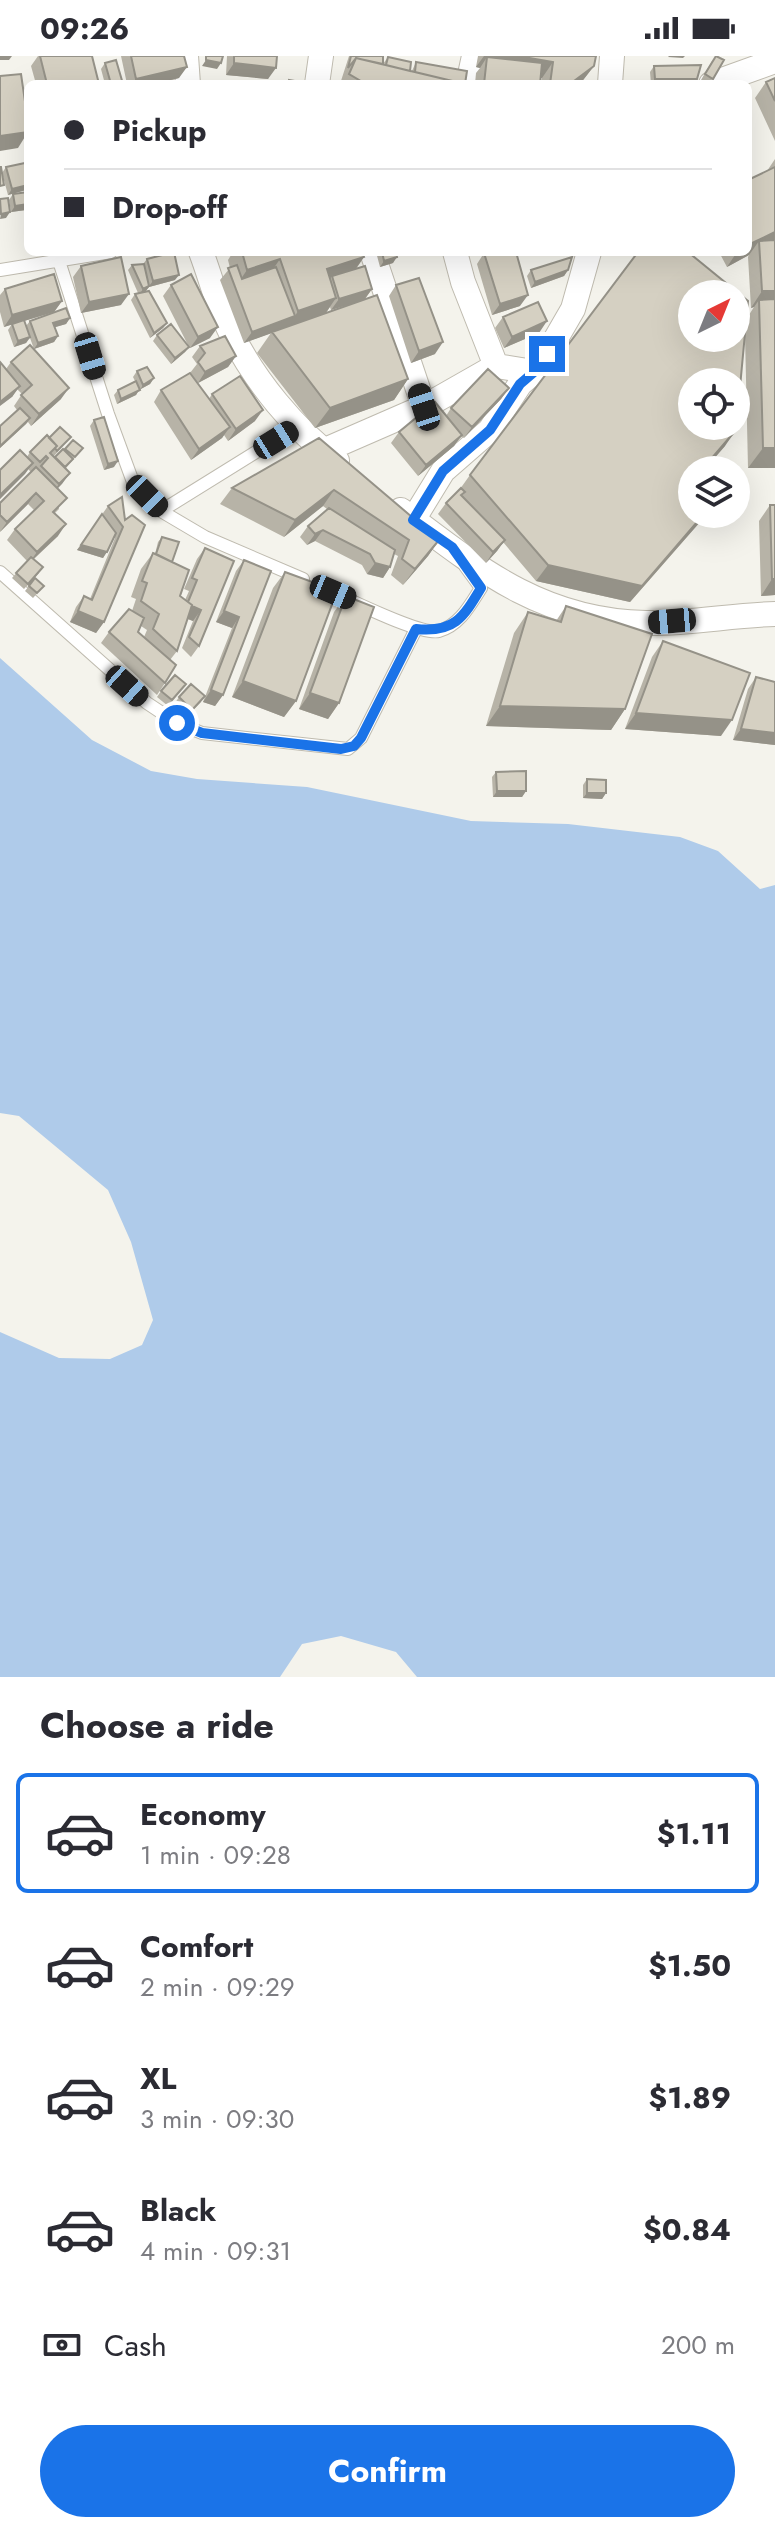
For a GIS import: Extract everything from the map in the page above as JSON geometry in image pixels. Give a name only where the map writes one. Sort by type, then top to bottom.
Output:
[{"type":"street","points":[[186,56],[188,80]]},
{"type":"street","points":[[318,80],[321,56]]},
{"type":"street","points":[[469,80],[474,56]]},
{"type":"street","points":[[610,80],[612,56]]},
{"type":"street","points":[[722,80],[775,61]]},
{"type":"street","points":[[202,256],[230,332],[258,379],[323,451],[357,477]]},
{"type":"street","points":[[373,256],[424,407]]},
{"type":"street","points":[[456,256],[496,366]]},
{"type":"street","points":[[413,520],[443,471],[490,430],[520,384],[534,372],[573,309],[588,256]]},
{"type":"street","points":[[323,451],[424,407],[496,366],[534,372]]},
{"type":"street","points":[[380,494],[504,584],[544,605],[601,621],[650,623],[775,614]]},
{"type":"lane","points":[[0,270],[88,256]]},
{"type":"lane","points":[[59,261],[133,482],[161,511],[205,537],[416,629],[438,631],[465,615],[481,588],[452,547]]},
{"type":"lane","points":[[161,511],[298,426]]},
{"type":"lane","points":[[0,572],[147,703],[177,723],[202,733],[348,749],[361,738],[416,629]]},
{"type":"water","points":[[0,658],[92,740],[151,771],[197,779],[307,787],[471,821],[568,824],[680,837],[718,851],[760,889],[775,885],[775,1677],[417,1677],[396,1652],[341,1636],[302,1644],[280,1677],[0,1677],[0,1332],[59,1358],[110,1359],[142,1345],[153,1320],[131,1242],[108,1190],[19,1116],[0,1113]]},
{"type":"building","points":[[40,56],[92,56],[98,80],[46,80]]},
{"type":"building","points":[[131,56],[184,56],[187,67],[136,79]]},
{"type":"building","points":[[206,56],[223,56],[221,63],[206,60]]},
{"type":"building","points":[[234,56],[277,56],[276,68],[234,63]]},
{"type":"building","points":[[351,56],[383,56],[383,64],[356,58],[348,68]]},
{"type":"building","points":[[518,56],[596,56],[594,66],[575,80],[551,80],[553,62]]},
{"type":"building","points":[[716,56],[724,60],[713,79],[705,74]]},
{"type":"building","points":[[388,57],[411,62],[410,71],[386,65]]},
{"type":"building","points":[[487,57],[542,63],[540,80],[484,80]]},
{"type":"building","points":[[356,58],[448,80],[359,80],[349,74]]},
{"type":"building","points":[[116,60],[122,80],[110,80],[105,63]]},
{"type":"building","points":[[416,62],[467,71],[466,80],[448,80],[415,72]]},
{"type":"building","points":[[701,65],[697,79],[655,79],[654,66]]},
{"type":"building","points":[[21,74],[24,133],[0,136],[0,76]]},
{"type":"building","points":[[775,78],[775,101],[766,82]]},
{"type":"building","points":[[24,163],[24,186],[12,189],[6,167]]},
{"type":"building","points":[[0,167],[4,185],[0,186]]},
{"type":"building","points":[[775,167],[775,232],[752,243],[752,178]]},
{"type":"building","points":[[24,193],[24,205],[15,206],[13,194]]},
{"type":"building","points":[[8,198],[10,212],[1,214],[0,199]]},
{"type":"building","points":[[775,240],[775,291],[762,291],[759,241]]},
{"type":"building","points":[[175,256],[179,275],[153,281],[147,259]]},
{"type":"building","points":[[243,256],[364,257],[327,269],[336,298],[298,311],[280,259],[247,270]]},
{"type":"building","points":[[383,256],[397,256],[397,257],[384,261]]},
{"type":"building","points":[[485,256],[517,256],[528,295],[500,304]]},
{"type":"building","points":[[635,256],[693,256],[722,280],[678,280],[678,352],[743,352],[742,368],[678,368],[678,440],[727,440],[714,456],[678,456],[678,528],[692,528],[642,586],[548,565],[470,475]]},
{"type":"building","points":[[121,257],[129,294],[89,302],[81,266]]},
{"type":"building","points":[[572,257],[568,270],[535,282],[531,270]]},
{"type":"building","points":[[144,264],[149,286],[143,289],[132,265]]},
{"type":"building","points":[[237,265],[242,279],[276,267],[295,316],[252,332],[228,268]]},
{"type":"building","points":[[365,266],[372,289],[339,299],[332,276]]},
{"type":"building","points":[[54,274],[62,301],[12,315],[5,289]]},
{"type":"building","points":[[191,274],[218,327],[198,337],[171,285]]},
{"type":"building","points":[[419,278],[443,342],[419,351],[396,285]]},
{"type":"building","points":[[149,291],[167,323],[154,333],[135,294]]},
{"type":"building","points":[[377,295],[408,379],[330,408],[272,332]]},
{"type":"building","points":[[775,299],[775,448],[763,448],[759,300]]},
{"type":"building","points":[[538,302],[547,321],[512,337],[503,317]]},
{"type":"building","points":[[66,308],[70,318],[53,323],[58,336],[38,343],[30,321]]},
{"type":"building","points":[[24,320],[30,337],[18,341],[12,324]]},
{"type":"building","points":[[171,324],[189,347],[175,358],[157,335]]},
{"type":"building","points":[[225,336],[236,356],[205,372],[198,362],[205,353],[200,346]]},
{"type":"building","points":[[30,345],[69,388],[39,414],[21,395],[32,385],[11,362]]},
{"type":"building","points":[[0,362],[20,386],[0,402]]},
{"type":"building","points":[[147,367],[154,378],[143,385],[137,371]]},
{"type":"building","points":[[488,369],[509,388],[472,427],[451,408]]},
{"type":"building","points":[[190,373],[230,427],[199,449],[161,390]]},
{"type":"building","points":[[240,376],[263,410],[236,429],[212,394]]},
{"type":"building","points":[[136,381],[140,390],[121,399],[118,390]]},
{"type":"building","points":[[435,402],[462,435],[426,465],[399,432]]},
{"type":"building","points":[[20,408],[30,418],[0,446],[0,426]]},
{"type":"building","points":[[104,417],[118,461],[108,464],[94,420]]},
{"type":"building","points":[[60,427],[71,437],[57,451],[57,446],[49,438]]},
{"type":"building","points":[[47,435],[57,446],[50,453],[70,473],[59,484],[41,466],[48,458],[46,456],[40,462],[30,452]]},
{"type":"building","points":[[319,438],[439,540],[415,569],[402,559],[409,540],[334,490],[295,520],[232,488]]},
{"type":"building","points":[[73,440],[83,448],[75,457],[65,449]]},
{"type":"building","points":[[63,449],[73,459],[65,467],[55,457]]},
{"type":"building","points":[[20,450],[33,463],[0,495],[0,470]]},
{"type":"building","points":[[36,467],[67,498],[53,512],[66,524],[37,552],[15,529],[44,501],[36,493],[7,522],[0,515],[0,503]]},
{"type":"building","points":[[461,488],[465,492],[461,495],[505,540],[493,552],[446,503]]},
{"type":"building","points":[[122,497],[125,520],[132,515],[145,525],[104,622],[78,611],[84,596],[92,600],[123,527],[108,506]]},
{"type":"building","points":[[770,505],[775,505],[775,579],[772,579]]},
{"type":"building","points":[[329,508],[395,550],[390,567],[375,563],[370,554],[323,530],[315,534],[308,526]]},
{"type":"building","points":[[102,514],[116,533],[107,552],[81,545]]},
{"type":"building","points":[[162,537],[179,542],[172,562],[156,554]]},
{"type":"building","points":[[205,548],[234,561],[199,646],[189,637],[201,610],[188,602],[197,580],[192,578]]},
{"type":"building","points":[[153,553],[189,570],[180,596],[192,605],[177,651],[153,629],[159,614],[141,601],[147,583],[142,581]]},
{"type":"building","points":[[31,557],[43,567],[28,584],[16,573]]},
{"type":"building","points":[[244,560],[271,571],[223,695],[211,690],[239,617],[224,611]]},
{"type":"building","points":[[285,572],[337,591],[296,701],[243,681]]},
{"type":"building","points":[[35,578],[44,586],[37,593],[29,586]]},
{"type":"building","points":[[346,596],[374,607],[339,703],[310,693]]},
{"type":"building","points":[[566,606],[652,634],[625,709],[500,706],[528,612],[561,622]]},
{"type":"building","points":[[129,609],[144,618],[138,632],[176,665],[165,683],[109,632]]},
{"type":"building","points":[[663,641],[750,673],[732,720],[636,713]]},
{"type":"building","points":[[175,675],[186,684],[172,700],[161,691]]},
{"type":"building","points":[[756,677],[775,682],[775,733],[741,729]]},
{"type":"building","points":[[191,684],[205,696],[192,710],[179,697]]},
{"type":"building","points":[[526,771],[526,791],[497,791],[496,772]]},
{"type":"building","points":[[587,779],[606,780],[606,793],[587,793]]},
{"type":"route","points":[[177,723],[202,733],[341,749],[354,746],[361,738],[416,629],[438,631],[465,615],[481,588],[452,547],[413,520],[443,471],[490,430],[520,384],[547,354]]}]
